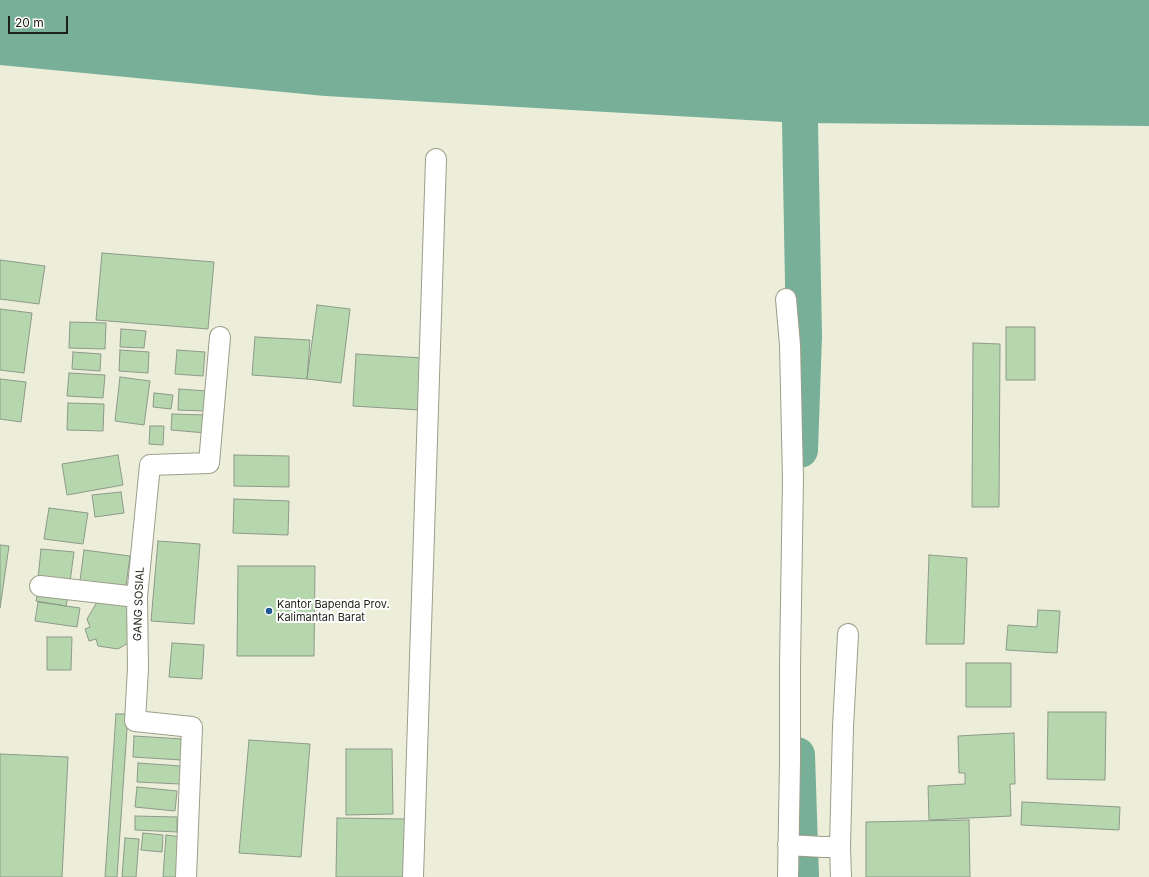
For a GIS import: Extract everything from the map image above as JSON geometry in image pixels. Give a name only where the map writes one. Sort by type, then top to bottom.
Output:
[{"type":"street","points":[[414,877],[436,159]]},
{"type":"street","points":[[786,299],[790,345],[793,480],[788,877]]},
{"type":"street","name":"GANG SOSIAL","points":[[186,877],[192,727],[135,721],[138,668],[137,597],[150,465],[209,463],[220,337]]},
{"type":"street","points":[[40,586],[137,597]]},
{"type":"street","points":[[840,877],[832,847],[843,727],[848,634]]},
{"type":"street","points":[[788,845],[832,847]]},
{"type":"shaded area","points":[[0,0],[1149,0],[1149,126],[800,123],[325,96],[0,65]]},
{"type":"building","points":[[102,253],[214,262],[208,329],[96,320]]},
{"type":"building","points":[[0,260],[45,266],[39,304],[0,299]]},
{"type":"building","points":[[317,305],[350,309],[341,383],[307,379]]},
{"type":"building","points":[[0,309],[32,313],[24,373],[0,370]]},
{"type":"building","points":[[70,322],[106,323],[105,349],[69,348]]},
{"type":"building","points":[[1006,327],[1035,327],[1035,380],[1006,380]]},
{"type":"building","points":[[121,329],[146,331],[144,348],[120,347]]},
{"type":"building","points":[[255,337],[310,340],[307,379],[252,375]]},
{"type":"building","points":[[973,343],[1000,344],[999,507],[972,507]]},
{"type":"building","points":[[120,350],[149,352],[148,373],[119,371]]},
{"type":"building","points":[[177,350],[205,352],[203,376],[175,374]]},
{"type":"building","points":[[73,352],[101,354],[100,371],[72,369]]},
{"type":"building","points":[[356,354],[423,358],[420,410],[353,406]]},
{"type":"building","points":[[69,373],[105,375],[103,398],[67,396]]},
{"type":"building","points":[[120,377],[150,381],[144,425],[115,421]]},
{"type":"building","points":[[0,379],[26,382],[21,422],[0,419]]},
{"type":"building","points":[[179,389],[207,391],[205,411],[178,410]]},
{"type":"building","points":[[154,393],[173,395],[171,409],[153,407]]},
{"type":"building","points":[[68,403],[104,404],[103,431],[67,430]]},
{"type":"building","points":[[172,414],[207,415],[206,433],[171,430]]},
{"type":"building","points":[[150,426],[164,426],[163,445],[149,444]]},
{"type":"building","points":[[118,455],[123,485],[67,495],[62,464]]},
{"type":"building","points":[[234,455],[289,456],[289,487],[234,486]]},
{"type":"building","points":[[121,492],[124,513],[95,517],[92,495]]},
{"type":"building","points":[[234,499],[289,501],[288,535],[233,533]]},
{"type":"building","points":[[49,508],[88,513],[83,544],[44,539]]},
{"type":"building","points":[[158,541],[200,544],[194,624],[151,621]]},
{"type":"building","points":[[0,545],[9,546],[0,608]]},
{"type":"building","points":[[41,549],[74,552],[70,582],[38,579]]},
{"type":"building","points":[[84,550],[130,556],[125,593],[79,588]]},
{"type":"building","points":[[929,555],[967,558],[964,644],[926,644]]},
{"type":"building","points":[[238,566],[315,566],[314,656],[237,656]]},
{"type":"building","points":[[39,587],[69,592],[66,606],[36,601]]},
{"type":"building","points":[[133,599],[135,639],[118,649],[98,646],[96,639],[89,641],[85,629],[90,627],[87,619],[97,602]]},
{"type":"building","points":[[38,602],[80,608],[77,627],[35,621]]},
{"type":"building","points":[[1038,610],[1060,611],[1057,653],[1006,650],[1008,625],[1037,627]]},
{"type":"building","points":[[47,637],[72,637],[71,670],[47,670]]},
{"type":"building","points":[[172,643],[204,645],[202,679],[169,677]]},
{"type":"building","points":[[966,663],[1011,663],[1011,707],[966,707]]},
{"type":"building","points":[[1048,712],[1106,712],[1105,780],[1047,779]]},
{"type":"building","points":[[116,714],[128,714],[117,877],[105,877]]},
{"type":"building","points":[[1014,733],[1015,784],[1010,784],[1011,816],[929,820],[928,786],[965,784],[965,773],[959,773],[958,736]]},
{"type":"building","points":[[134,736],[182,739],[181,760],[133,757]]},
{"type":"building","points":[[249,740],[310,744],[301,857],[239,853]]},
{"type":"building","points":[[346,749],[392,749],[393,814],[346,815]]},
{"type":"building","points":[[0,754],[68,757],[62,877],[0,877]]},
{"type":"building","points":[[138,763],[181,766],[180,784],[137,782]]},
{"type":"building","points":[[137,787],[177,791],[175,811],[135,807]]},
{"type":"building","points":[[1022,802],[1120,807],[1119,830],[1021,825]]},
{"type":"building","points":[[135,816],[177,817],[177,832],[135,830]]},
{"type":"building","points":[[337,818],[405,819],[404,877],[336,877]]},
{"type":"building","points":[[969,820],[970,877],[866,877],[866,822]]},
{"type":"building","points":[[143,833],[163,835],[162,852],[141,850]]},
{"type":"building","points":[[166,835],[182,837],[179,877],[163,877]]},
{"type":"building","points":[[125,838],[139,839],[136,877],[122,877]]},
{"type":"waterway","points":[[800,123],[804,336],[800,450]]},
{"type":"waterway","points":[[797,755],[801,877]]},
{"type":"place","name":"Kantor Bapenda Prov. Kalimantan Barat","points":[[269,611]]}]
